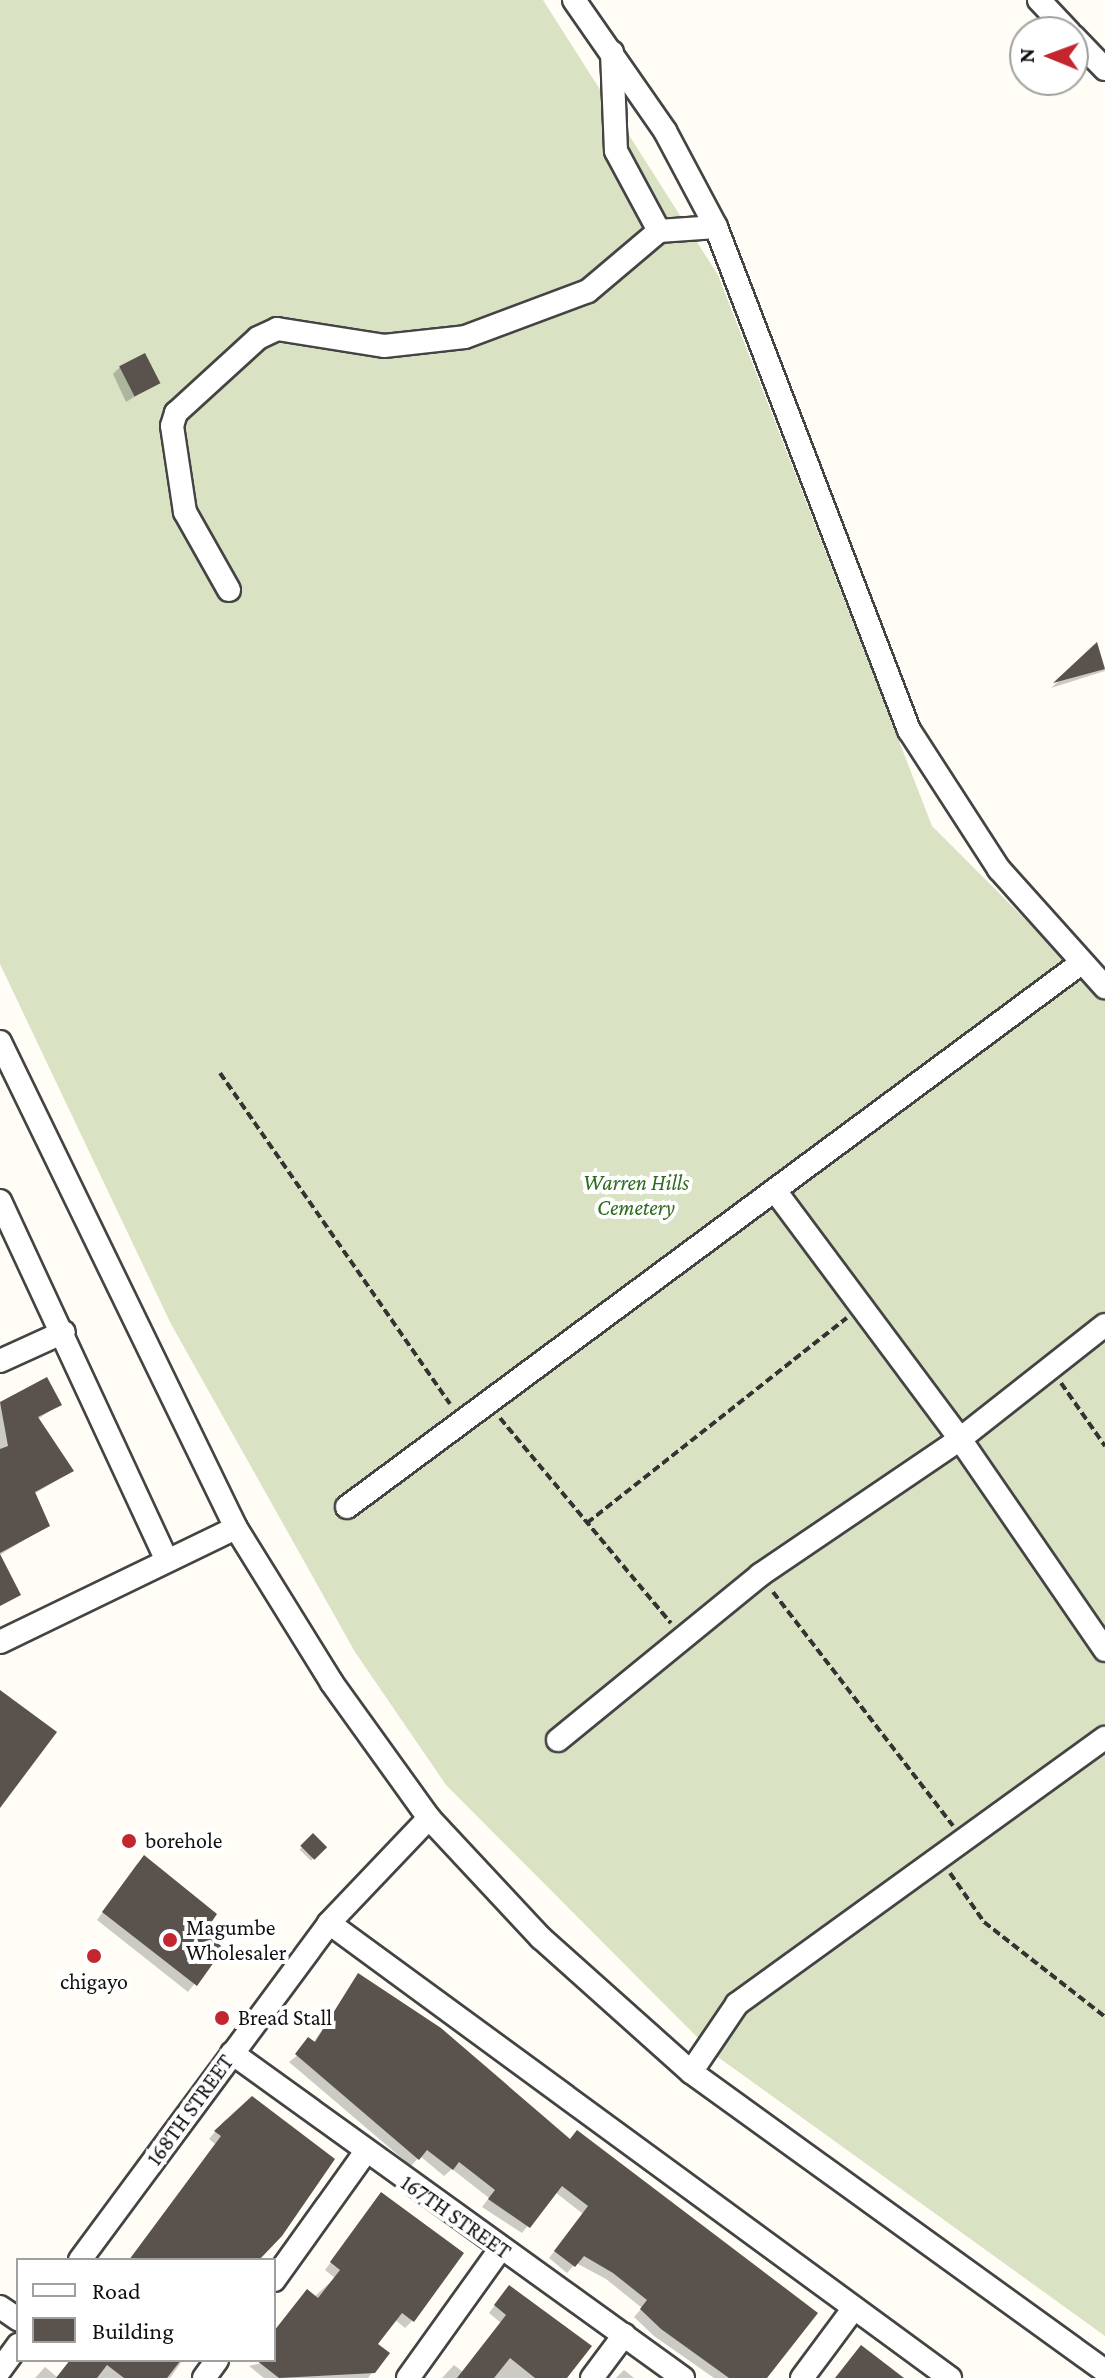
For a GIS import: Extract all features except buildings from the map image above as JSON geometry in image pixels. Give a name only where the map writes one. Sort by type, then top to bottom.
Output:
[{"type":"street","points":[[574,0],[665,131],[716,227],[909,730],[999,869],[1105,987]]},
{"type":"street","points":[[1039,0],[1054,16]]},
{"type":"street","points":[[612,51],[616,151],[659,231]]},
{"type":"street","points":[[1089,53],[1105,69]]},
{"type":"street","points":[[229,590],[185,512],[172,426],[176,413],[258,338],[277,329],[384,346],[465,337],[588,291],[659,231],[716,227]]},
{"type":"street","points":[[347,1507],[463,1418],[776,1192],[1081,963]]},
{"type":"street","points":[[0,1042],[236,1528],[316,1658],[429,1818],[541,1938],[691,2072],[1105,2371]]},
{"type":"street","points":[[776,1192],[859,1309],[960,1439],[1105,1650]]},
{"type":"street","points":[[0,1201],[64,1332],[166,1558]]},
{"type":"street","points":[[558,1740],[760,1575],[960,1439],[1105,1325]]},
{"type":"street","points":[[0,1361],[64,1332]]},
{"type":"street","points":[[0,1642],[166,1558],[236,1528]]},
{"type":"street","points":[[691,2072],[737,2004],[816,1942],[942,1862],[1105,1738]]},
{"type":"street","name":"168TH STREET","points":[[81,2258],[329,1923],[429,1818]]},
{"type":"street","points":[[329,1923],[950,2378]]},
{"type":"street","name":"167TH STREET","points":[[232,2053],[365,2153],[683,2378]]},
{"type":"street","points":[[276,2277],[365,2153]]},
{"type":"street","points":[[408,2378],[501,2248]]},
{"type":"street","points":[[802,2378],[854,2308]]},
{"type":"street","points":[[592,2378],[624,2335]]},
{"type":"street","points":[[0,2370],[16,2348]]},
{"type":"path","points":[[220,1073],[434,1387],[463,1418]]},
{"type":"path","points":[[587,1523],[859,1309]]},
{"type":"path","points":[[1051,1365],[1105,1446]]},
{"type":"path","points":[[487,1401],[683,1637]]},
{"type":"path","points":[[760,1575],[967,1843]]},
{"type":"path","points":[[942,1862],[984,1922],[1105,2017]]},
{"type":"green space","name":"Warren Hills Cemetery","points":[[0,0],[543,0],[718,275],[932,826],[1105,999],[1105,2336],[715,2055],[446,1785],[355,1652],[171,1324],[0,964]]},
{"type":"place","name":"borehole","points":[[129,1841]]},
{"type":"place","name":"Magumbe Wholesaler","points":[[170,1940]]},
{"type":"place","name":"chigayo","points":[[94,1956]]},
{"type":"place","name":"Bread Stall","points":[[222,2018]]}]
